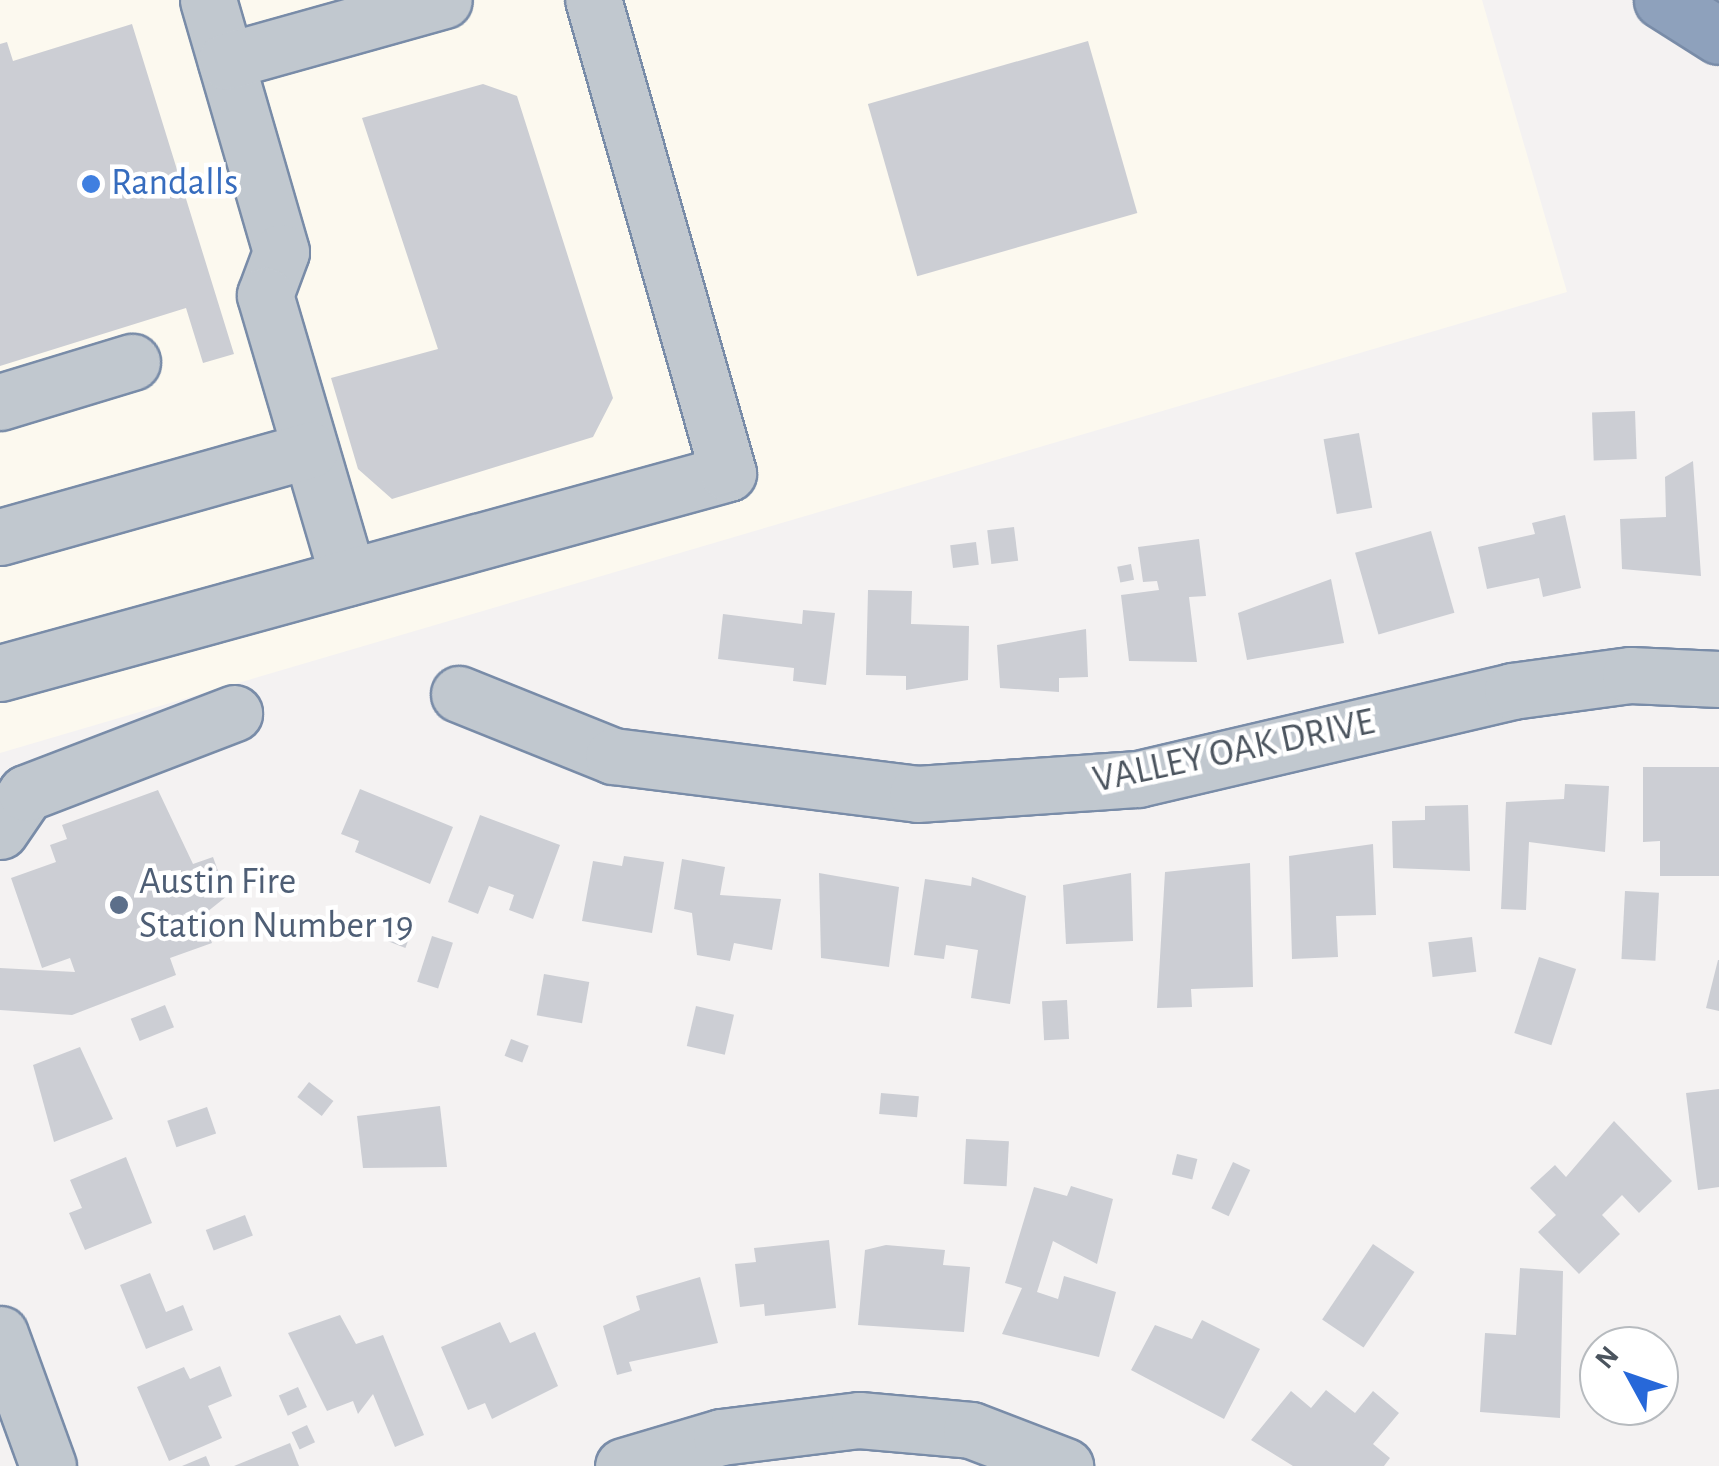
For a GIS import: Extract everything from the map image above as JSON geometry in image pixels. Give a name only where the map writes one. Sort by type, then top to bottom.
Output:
[{"type":"highway","points":[[1662,0],[1719,36]]},
{"type":"street","points":[[208,0],[281,252],[265,296],[348,577]]},
{"type":"street","points":[[226,61],[363,11],[444,0]]},
{"type":"street","points":[[0,673],[728,473],[593,0]]},
{"type":"street","points":[[0,402],[132,362]]},
{"type":"street","points":[[0,538],[310,450]]},
{"type":"street","name":"VALLEY OAK DRIVE","points":[[459,694],[612,756],[917,794],[1138,779],[1512,691],[1630,676],[1719,679]]},
{"type":"street","points":[[0,831],[26,792],[234,713]]},
{"type":"street","points":[[0,1334],[48,1466]]},
{"type":"street","points":[[623,1466],[721,1437],[860,1420],[972,1430],[1065,1466]]},
{"type":"shaded area","points":[[0,0],[1482,0],[1567,292],[0,753]]},
{"type":"building","name":"Randalls","points":[[132,24],[234,354],[203,363],[186,308],[0,366],[0,44],[7,42],[13,61]]},
{"type":"building","points":[[1088,41],[1137,213],[917,276],[868,104]]},
{"type":"building","points":[[483,84],[517,96],[613,398],[593,437],[392,499],[358,469],[331,378],[438,349],[362,118]]},
{"type":"building","points":[[1635,411],[1637,459],[1594,460],[1592,413]]},
{"type":"building","points":[[1359,433],[1372,508],[1337,514],[1324,439]]},
{"type":"building","points":[[1693,461],[1701,576],[1622,569],[1620,519],[1666,517],[1665,477]]},
{"type":"building","points":[[1565,515],[1581,588],[1543,597],[1539,578],[1487,589],[1478,547],[1535,534],[1532,523]]},
{"type":"building","points":[[1014,527],[1018,561],[991,564],[987,530]]},
{"type":"building","points":[[1431,531],[1454,613],[1378,634],[1355,553]]},
{"type":"building","points":[[1199,539],[1206,596],[1189,597],[1197,662],[1129,661],[1121,595],[1159,590],[1157,581],[1143,582],[1138,547]]},
{"type":"building","points":[[976,542],[979,565],[953,568],[950,545]]},
{"type":"building","points":[[1131,564],[1134,580],[1120,582],[1117,567]]},
{"type":"building","points":[[1331,579],[1344,643],[1247,660],[1238,613]]},
{"type":"building","points":[[868,590],[912,591],[911,624],[969,626],[968,680],[906,690],[906,676],[866,675]]},
{"type":"building","points":[[803,610],[835,613],[826,685],[793,681],[794,668],[718,659],[723,614],[802,624]]},
{"type":"building","points":[[1086,629],[1088,677],[1059,678],[1059,692],[1000,688],[997,645]]},
{"type":"building","points":[[1643,767],[1719,767],[1719,876],[1660,876],[1660,841],[1643,842]]},
{"type":"building","points":[[1565,784],[1609,786],[1605,852],[1529,842],[1526,910],[1501,909],[1506,802],[1564,799]]},
{"type":"building","points":[[360,789],[453,827],[430,884],[355,852],[359,841],[341,834]]},
{"type":"building","name":"Austin Fire Station Number 19","points":[[158,790],[193,864],[213,857],[227,896],[202,916],[212,943],[170,958],[176,975],[72,1015],[0,1010],[0,968],[75,972],[70,958],[42,968],[11,878],[56,862],[50,845],[67,839],[62,825]]},
{"type":"building","points":[[1468,805],[1470,871],[1393,868],[1392,821],[1425,820],[1425,806]]},
{"type":"building","points":[[480,815],[560,845],[533,919],[509,910],[514,895],[489,886],[478,914],[448,902]]},
{"type":"building","points":[[1373,844],[1376,915],[1336,916],[1338,957],[1292,959],[1289,856]]},
{"type":"building","points":[[624,856],[664,862],[652,933],[582,921],[593,861],[622,866]]},
{"type":"building","points":[[682,859],[725,867],[720,895],[781,899],[772,950],[734,943],[730,961],[697,955],[692,913],[674,909]]},
{"type":"building","points":[[1250,863],[1253,987],[1191,989],[1192,1007],[1157,1008],[1165,872]]},
{"type":"building","points":[[819,873],[899,887],[889,967],[821,958]]},
{"type":"building","points":[[1131,873],[1133,941],[1066,944],[1063,885]]},
{"type":"building","points":[[972,877],[1026,896],[1010,1004],[971,998],[978,950],[946,945],[944,959],[914,955],[925,879],[971,886]]},
{"type":"building","points":[[1625,891],[1659,893],[1655,961],[1621,959]]},
{"type":"building","points":[[398,914],[416,921],[405,948],[388,941]]},
{"type":"building","points":[[432,936],[453,943],[438,988],[417,982]]},
{"type":"building","points":[[1472,937],[1476,972],[1433,977],[1428,942]]},
{"type":"building","points":[[1539,957],[1576,969],[1551,1045],[1514,1033]]},
{"type":"building","points":[[1719,960],[1719,1011],[1706,1008]]},
{"type":"building","points":[[544,974],[589,982],[582,1023],[537,1015]]},
{"type":"building","points":[[1067,1000],[1069,1039],[1044,1040],[1042,1001]]},
{"type":"building","points":[[165,1005],[174,1027],[140,1041],[131,1019]]},
{"type":"building","points":[[696,1006],[734,1015],[725,1055],[687,1046]]},
{"type":"building","points":[[511,1039],[529,1046],[522,1063],[505,1056]]},
{"type":"building","points":[[80,1047],[113,1119],[54,1142],[33,1065]]},
{"type":"building","points":[[309,1082],[333,1101],[322,1116],[297,1097]]},
{"type":"building","points":[[1719,1089],[1719,1187],[1698,1190],[1686,1093]]},
{"type":"building","points":[[881,1093],[919,1096],[917,1117],[879,1114]]},
{"type":"building","points":[[440,1106],[447,1167],[363,1168],[357,1116]]},
{"type":"building","points":[[207,1107],[216,1133],[176,1147],[167,1121]]},
{"type":"building","points":[[1614,1121],[1672,1181],[1639,1213],[1622,1195],[1602,1215],[1620,1234],[1579,1274],[1538,1232],[1556,1215],[1530,1188],[1555,1165],[1566,1177]]},
{"type":"building","points":[[966,1139],[1009,1141],[1007,1186],[964,1184]]},
{"type":"building","points":[[1177,1154],[1197,1159],[1192,1179],[1172,1174]]},
{"type":"building","points":[[126,1157],[152,1223],[85,1250],[69,1213],[82,1208],[70,1180]]},
{"type":"building","points":[[1233,1162],[1250,1170],[1229,1216],[1211,1208]]},
{"type":"building","points":[[1071,1186],[1113,1199],[1097,1264],[1053,1241],[1037,1292],[1058,1299],[1064,1276],[1116,1292],[1099,1357],[1002,1334],[1022,1288],[1005,1283],[1034,1187],[1067,1196]]},
{"type":"building","points":[[245,1215],[253,1236],[214,1251],[206,1230]]},
{"type":"building","points":[[829,1240],[836,1308],[765,1316],[764,1304],[740,1307],[735,1264],[756,1262],[754,1248]]},
{"type":"building","points":[[1373,1244],[1414,1272],[1364,1347],[1322,1319]]},
{"type":"building","points":[[886,1245],[945,1250],[943,1265],[970,1267],[964,1332],[858,1325],[865,1250]]},
{"type":"building","points":[[1520,1268],[1563,1271],[1560,1418],[1480,1412],[1485,1333],[1516,1335]]},
{"type":"building","points":[[150,1273],[166,1312],[183,1305],[193,1330],[146,1349],[120,1285]]},
{"type":"building","points":[[700,1277],[718,1343],[629,1362],[632,1371],[617,1375],[603,1326],[640,1310],[636,1296]]},
{"type":"building","points":[[340,1315],[356,1344],[383,1335],[424,1435],[395,1447],[373,1394],[358,1414],[353,1401],[327,1411],[288,1333]]},
{"type":"building","points":[[1202,1320],[1260,1349],[1224,1419],[1131,1370],[1155,1325],[1192,1339]]},
{"type":"building","points":[[500,1322],[510,1343],[535,1332],[558,1386],[492,1419],[485,1403],[468,1410],[441,1347]]},
{"type":"building","points":[[220,1366],[232,1396],[208,1406],[222,1438],[169,1461],[137,1387],[184,1367],[190,1379]]},
{"type":"building","points":[[298,1387],[307,1407],[288,1416],[279,1396]]},
{"type":"building","points":[[1326,1390],[1355,1413],[1373,1391],[1399,1413],[1373,1444],[1390,1458],[1384,1466],[1293,1466],[1251,1440],[1291,1391],[1311,1408]]},
{"type":"building","points":[[307,1425],[315,1442],[300,1449],[292,1432]]},
{"type":"building","points":[[290,1443],[299,1466],[234,1466]]},
{"type":"building","points":[[206,1456],[210,1466],[182,1466]]},
{"type":"place","name":"Randalls","points":[[91,184]]},
{"type":"place","name":"Austin Fire Station Number 19","points":[[119,905]]}]
